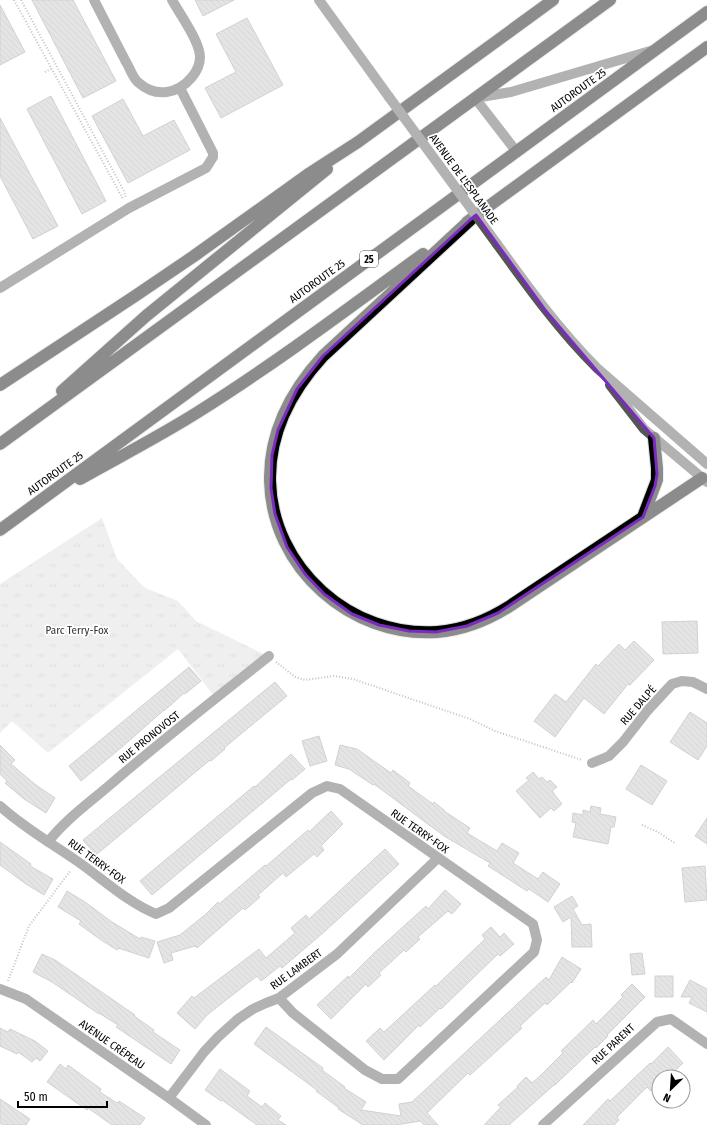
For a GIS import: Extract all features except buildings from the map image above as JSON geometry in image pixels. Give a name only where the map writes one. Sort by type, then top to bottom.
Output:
[{"type":"highway","points":[[0,385],[194,256],[310,173],[358,142],[553,0]]},
{"type":"highway","points":[[0,444],[610,0]]},
{"type":"highway","name":"AUTOROUTE 25","points":[[0,530],[707,12]]},
{"type":"highway","points":[[32,507],[196,413],[241,384],[329,324],[707,47]]},
{"type":"highway","points":[[13,434],[146,316],[208,264],[315,180],[358,142]]},
{"type":"highway","points":[[470,220],[329,350],[304,378],[281,420],[276,435],[270,475],[271,495],[275,514],[281,532],[290,551],[302,570],[319,590],[352,614],[372,623],[391,628],[409,631],[436,632],[467,626],[503,611],[643,517],[705,478]]},
{"type":"highway","points":[[643,517],[657,480],[654,438]]},
{"type":"street","points":[[94,0],[137,82],[151,90],[158,92],[169,92],[180,88],[187,83],[199,67],[200,57],[198,46],[172,0]]},
{"type":"street","name":"AVENUE DE L'ESPLANADE","points":[[319,0],[545,310],[597,368],[644,429],[705,478]]},
{"type":"street","points":[[516,151],[475,98],[511,92],[655,50]]},
{"type":"street","points":[[0,288],[129,208],[206,168],[214,153],[180,88]]},
{"type":"street","name":"AVENUE DE L'ESPLANADE","points":[[597,368],[707,464]]},
{"type":"street","name":"RUE PRONOVOST","points":[[48,842],[60,826],[269,656]]},
{"type":"street","name":"RUE DALPÉ","points":[[592,763],[609,756],[623,742],[648,710],[672,684],[682,681],[693,682],[707,689]]},
{"type":"street","name":"RUE TERRY-FOX","points":[[0,806],[141,908],[156,914],[169,908],[312,793],[327,786],[340,789],[532,924],[537,940],[534,952],[398,1079],[382,1079],[365,1070],[293,1013],[279,998]]},
{"type":"street","name":"RUE LAMBERT","points":[[169,1098],[204,1052],[218,1037],[253,1009],[279,998],[337,954],[438,858]]},
{"type":"street","name":"AVENUE CRÉPEAU","points":[[0,989],[26,999],[206,1125]]},
{"type":"street","name":"RUE PARENT","points":[[543,1125],[645,1031],[657,1022],[671,1019],[707,1044]]},
{"type":"path","points":[[14,0],[119,194]]},
{"type":"path","points":[[22,0],[124,191]]},
{"type":"path","points":[[45,72],[51,68]]},
{"type":"path","points":[[55,75],[60,72]]},
{"type":"path","points":[[269,656],[295,677],[305,680],[334,676],[353,679],[470,719],[495,731],[592,763]]},
{"type":"path","points":[[642,825],[658,832],[676,844]]},
{"type":"path","points":[[8,981],[29,926],[78,862]]},
{"type":"highlighted area","points":[[476,215],[545,310],[654,438],[657,474],[655,486],[643,517],[498,613],[467,626],[436,632],[409,631],[379,625],[352,614],[324,594],[305,574],[287,547],[275,514],[271,488],[272,455],[278,430],[297,389],[323,356]]},
{"type":"green space","name":"Parc Terry-Fox","points":[[102,518],[117,559],[145,588],[178,601],[196,621],[266,655],[217,700],[178,649],[48,753],[12,721],[0,733],[0,584]]}]
